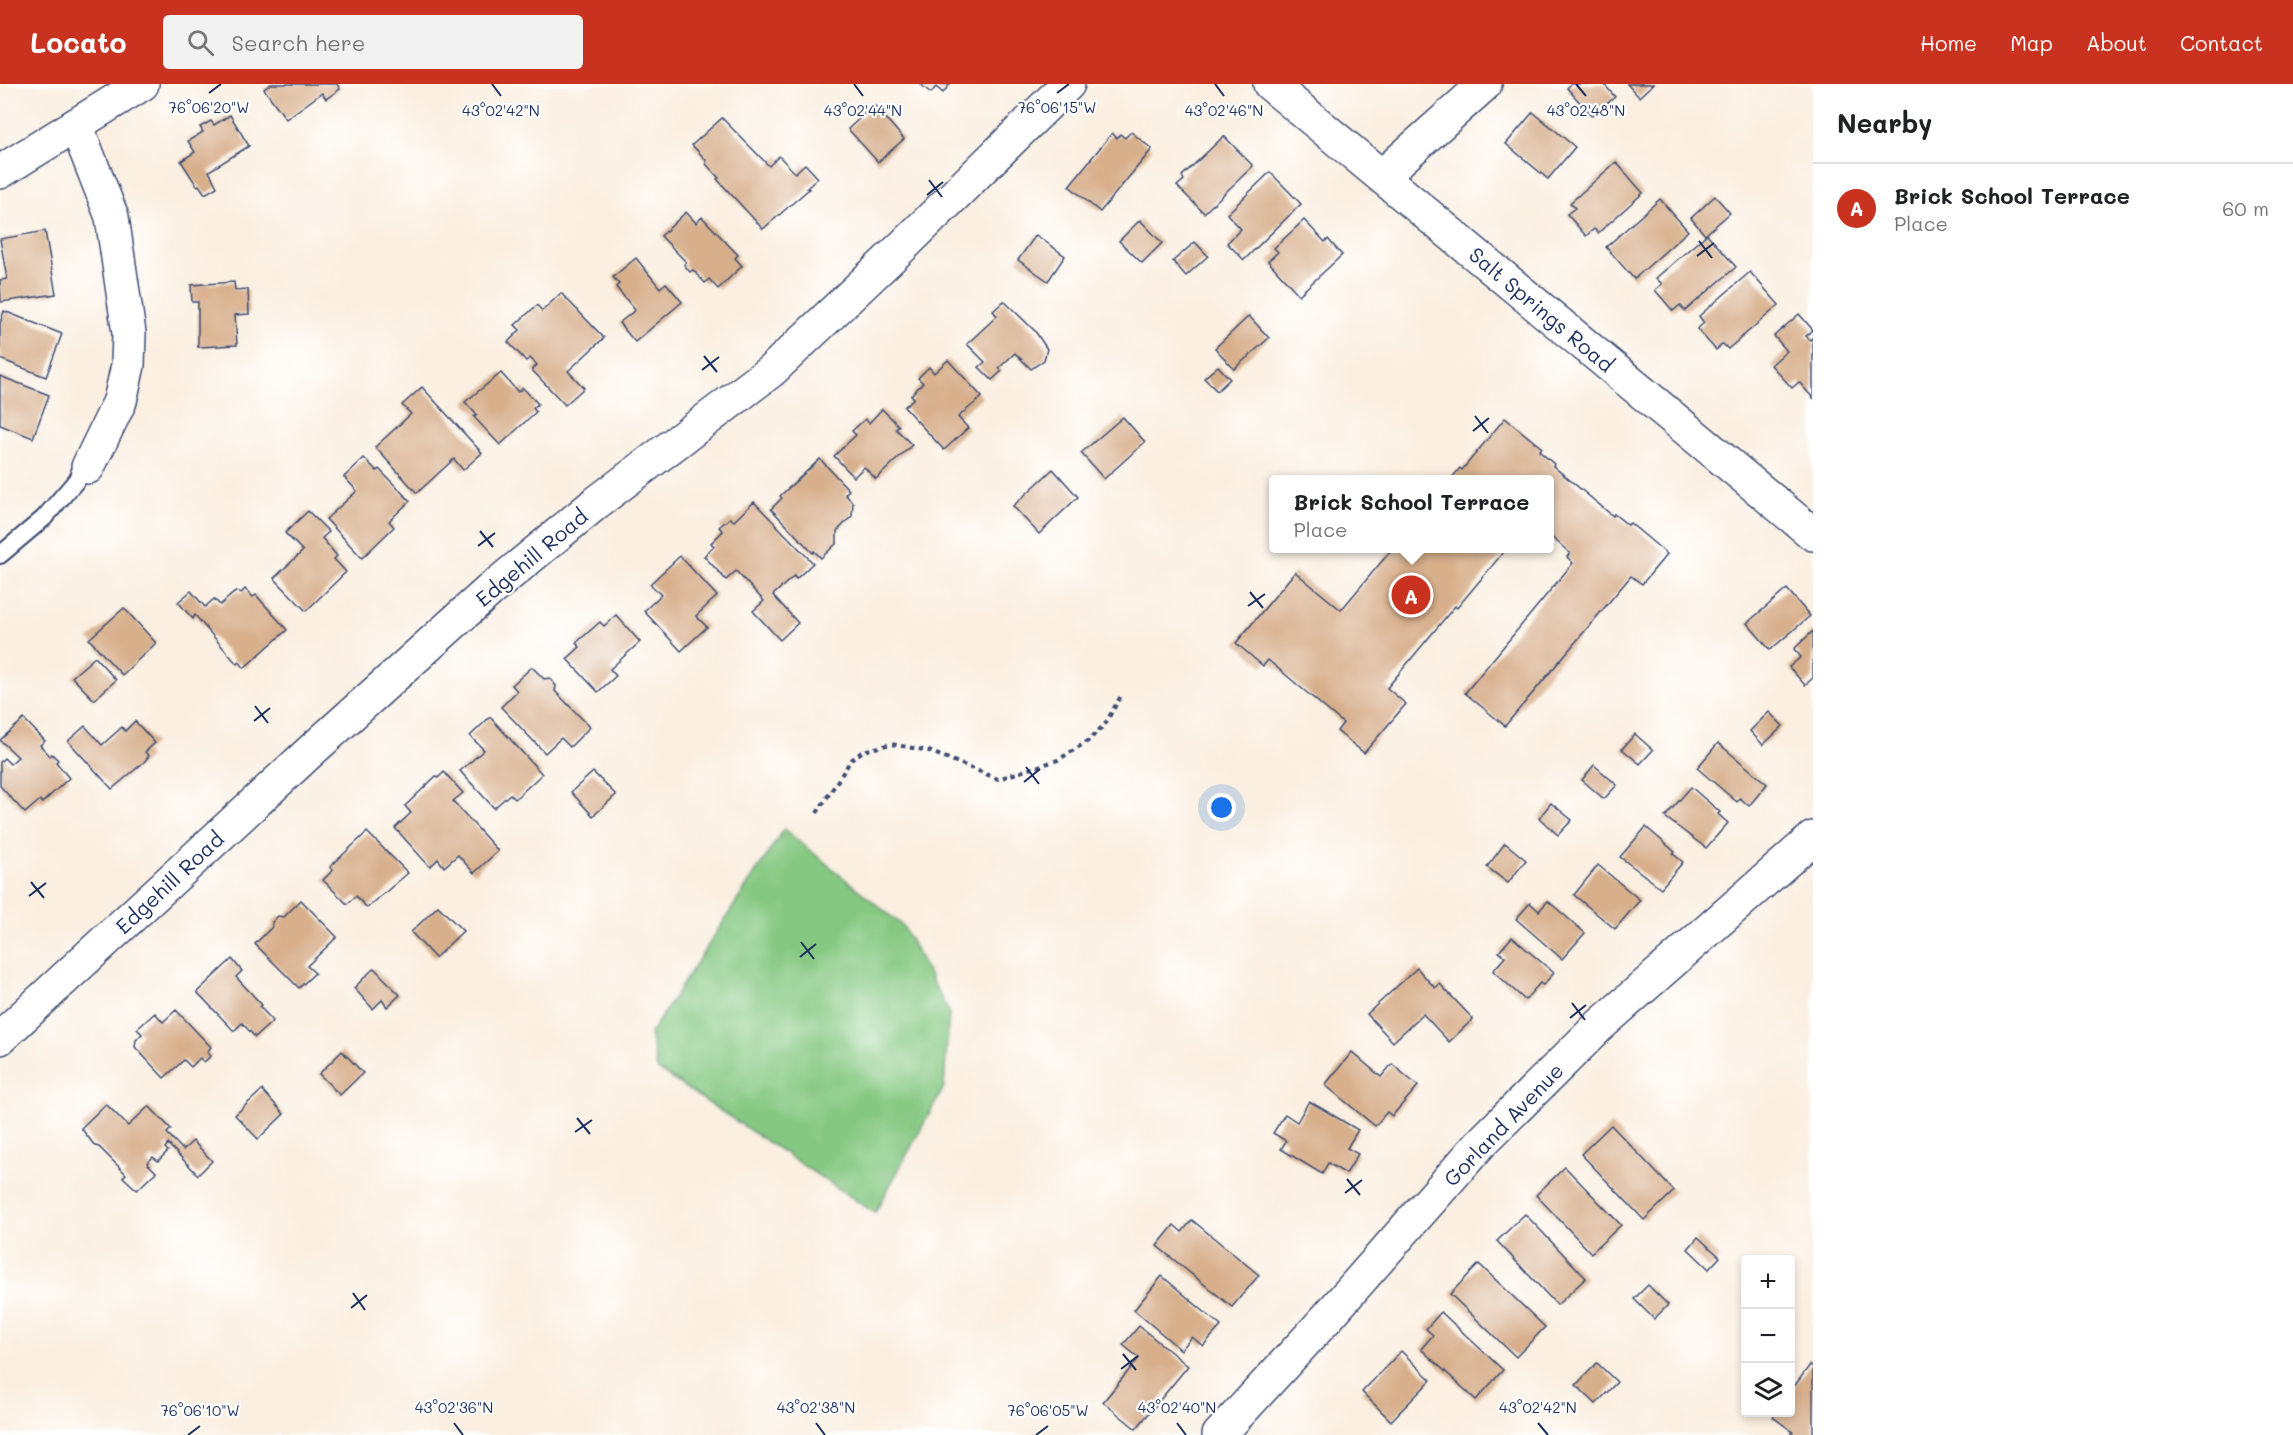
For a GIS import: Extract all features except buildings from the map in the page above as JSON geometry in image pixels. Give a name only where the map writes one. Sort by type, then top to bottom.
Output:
[{"type":"street","points":[[0,172],[142,84]]},
{"type":"street","name":"Edgehill Road","points":[[0,1038],[312,750],[489,591],[596,503],[771,371],[903,246],[1068,84]]},
{"type":"street","name":"Salt Springs Road","points":[[1270,84],[1813,534]]},
{"type":"street","points":[[1382,176],[1485,84]]},
{"type":"street","points":[[76,125],[112,217],[129,333],[128,365],[120,401],[88,467]]},
{"type":"street","name":"Gorland Avenue","points":[[1219,1435],[1325,1320],[1479,1144],[1598,1027],[1813,838]]},
{"type":"lane","points":[[0,555],[44,518],[88,467]]},
{"type":"path","points":[[817,813],[851,760],[863,751],[891,744],[929,751],[998,779],[1058,760],[1088,741],[1105,724],[1122,694]]},
{"type":"green space","points":[[784,829],[903,926],[949,1013],[944,1087],[875,1213],[657,1069],[650,1034]]},
{"type":"place","name":"Brick School Terrace","points":[[1411,595]]}]
